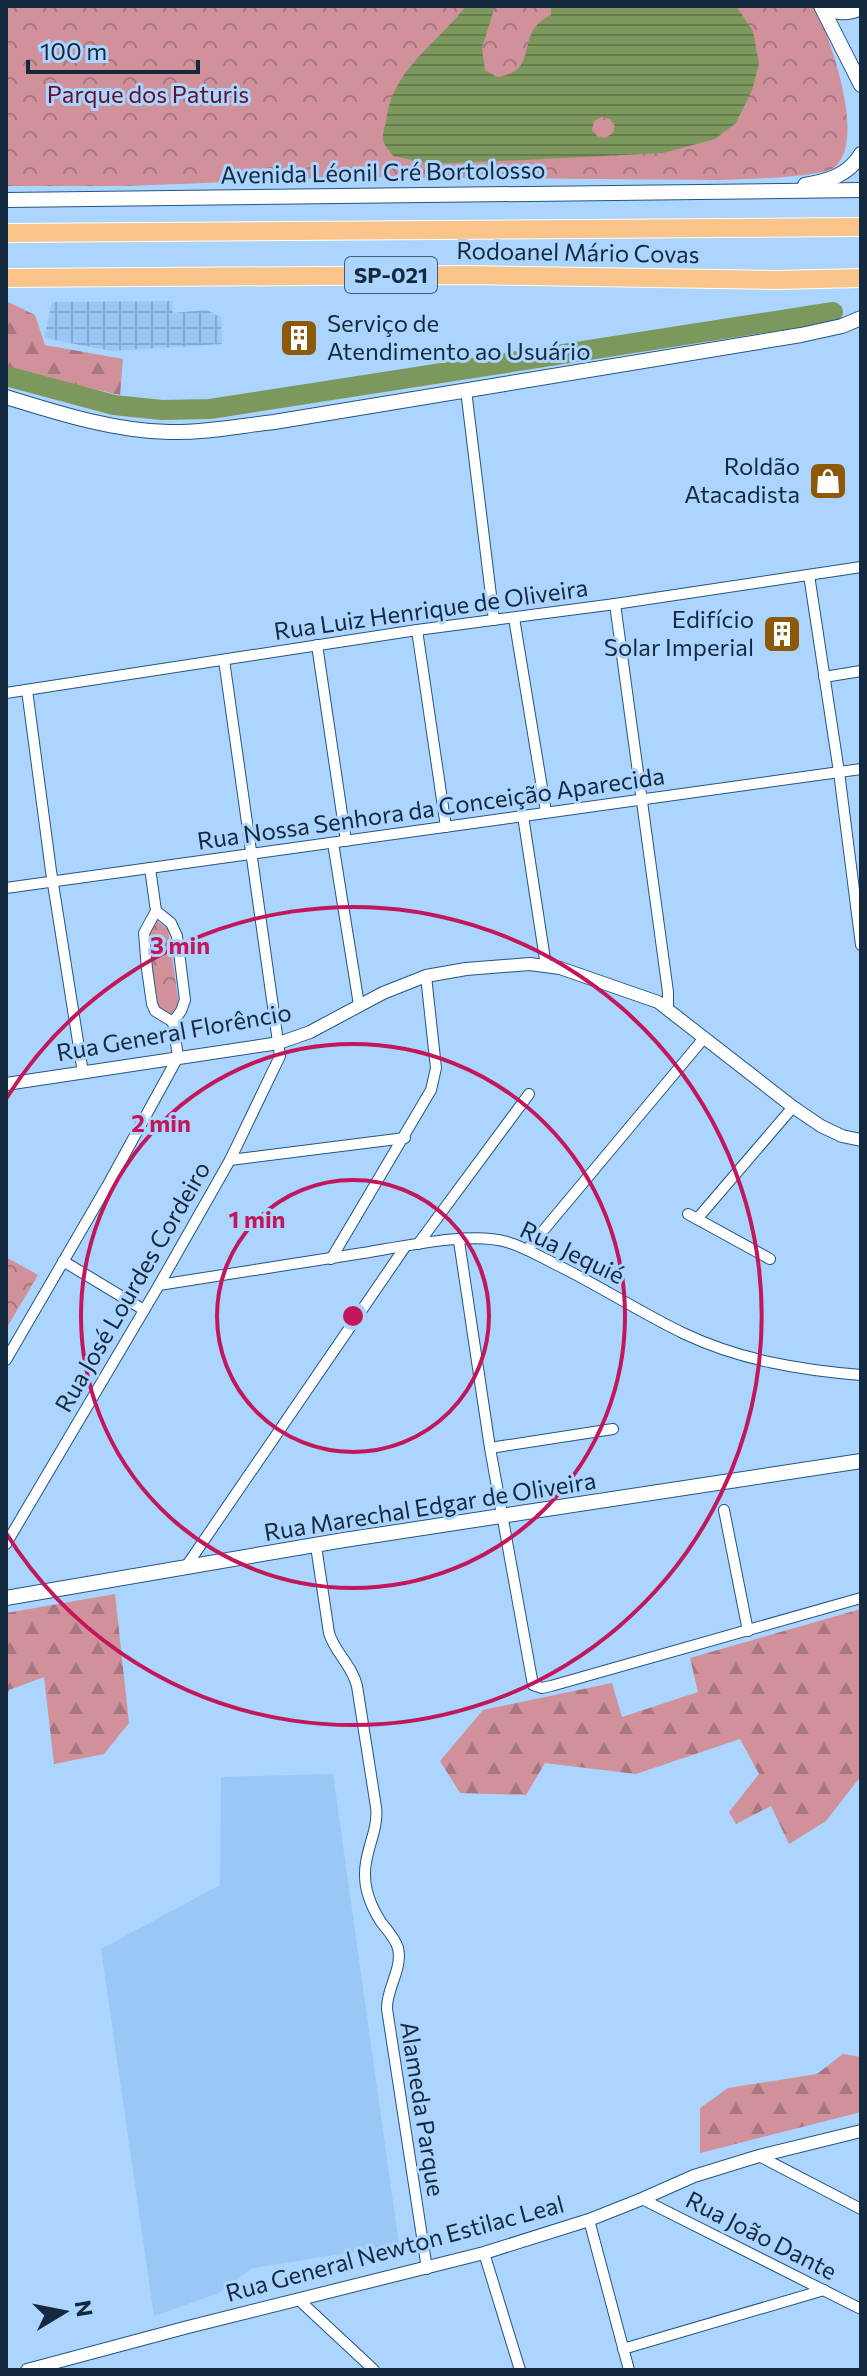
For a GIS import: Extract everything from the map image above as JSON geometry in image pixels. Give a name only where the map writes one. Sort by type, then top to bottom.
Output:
[{"type":"highway","name":"Rodoanel Mário Covas","points":[[6,233],[861,227]]},
{"type":"highway","name":"Rodoanel Mário Covas","points":[[6,278],[466,275],[776,280],[861,278]]},
{"type":"main road","points":[[822,6],[838,12],[854,12],[861,8]]},
{"type":"main road","points":[[822,6],[861,85]]},
{"type":"main road","name":"Avenida Léonil Cré Bortolosso","points":[[761,192],[840,175],[853,166],[861,154]]},
{"type":"main road","name":"Avenida Léonil Cré Bortolosso","points":[[6,200],[861,190]]},
{"type":"main road","points":[[6,397],[113,426],[167,432],[202,431],[274,422],[801,335],[842,326],[861,318]]},
{"type":"main road","name":"Rua Marechal Edgar de Oliveira","points":[[6,1598],[861,1461]]},
{"type":"street","points":[[466,390],[494,620]]},
{"type":"street","name":"Rua Luiz Henrique de Oliveira","points":[[6,693],[417,630],[861,567]]},
{"type":"street","points":[[809,575],[861,945]]},
{"type":"street","points":[[615,604],[668,1008]]},
{"type":"street","points":[[514,618],[546,812]]},
{"type":"street","points":[[417,630],[446,827]]},
{"type":"street","points":[[317,645],[346,841]]},
{"type":"street","points":[[224,660],[279,1043]]},
{"type":"street","points":[[824,677],[861,671]]},
{"type":"street","points":[[27,690],[83,1073]]},
{"type":"street","name":"Rua Nossa Senhora da Conceição Aparecida","points":[[6,888],[861,769]]},
{"type":"street","points":[[523,816],[546,966]]},
{"type":"street","points":[[333,843],[359,1005]]},
{"type":"street","points":[[150,868],[156,911],[146,927],[143,941],[152,1004],[155,1011],[173,1022]]},
{"type":"street","points":[[6,1360],[178,1057],[173,1022],[185,1000],[177,936],[171,923],[156,911]]},
{"type":"street","name":"Rua General Florêncio","points":[[6,1084],[279,1043],[310,1032],[359,1005],[426,976],[530,964],[560,968],[648,998],[668,1008],[793,1107],[821,1126],[842,1136],[861,1140]]},
{"type":"street","points":[[331,1259],[405,1138],[435,1082],[426,976]]},
{"type":"street","points":[[527,1250],[704,1038]]},
{"type":"street","name":"Rua José Lourdes Cordeiro","points":[[6,1544],[230,1160],[280,1056],[279,1043]]},
{"type":"street","points":[[418,1244],[529,1094]]},
{"type":"street","points":[[770,1259],[692,1217],[793,1107]]},
{"type":"street","points":[[230,1160],[405,1138]]},
{"type":"street","name":"Rua Jequié","points":[[159,1285],[418,1244],[491,1239],[527,1250],[684,1334],[723,1349],[783,1366],[861,1375]]},
{"type":"street","points":[[459,1241],[490,1448],[531,1681],[535,1687],[551,1686],[861,1598]]},
{"type":"street","points":[[184,1569],[405,1247]]},
{"type":"street","points":[[63,1261],[144,1310]]},
{"type":"street","points":[[490,1448],[613,1429]]},
{"type":"street","points":[[724,1510],[748,1631]]},
{"type":"street","name":"Alameda Parque","points":[[316,1546],[331,1639],[351,1668],[357,1686],[377,1814],[366,1860],[366,1886],[372,1906],[394,1940],[399,1954],[388,1993],[387,2009],[427,2269]]},
{"type":"street","name":"Rua General Newton Estilac Leal","points":[[27,2370],[484,2253],[589,2220],[694,2176],[861,2131]]},
{"type":"street","points":[[759,2156],[861,2209]]},
{"type":"street","name":"Rua João Dante","points":[[642,2199],[861,2309]]},
{"type":"street","points":[[589,2220],[629,2370]]},
{"type":"street","points":[[484,2253],[520,2370]]},
{"type":"street","points":[[623,2349],[824,2290]]},
{"type":"street","points":[[299,2300],[374,2370]]},
{"type":"shaded area","points":[[466,6],[495,6],[482,48],[485,70],[497,77],[513,72],[521,65],[535,28],[551,15],[551,6],[736,6],[753,31],[759,64],[752,90],[736,123],[715,139],[663,153],[431,164],[393,156],[383,136],[397,86],[417,58]],"holes":[[[602,117],[610,119],[615,126],[613,133],[605,138],[597,136],[592,130],[594,121]]]},
{"type":"shaded area","points":[[172,301],[173,313],[206,310],[221,317],[222,344],[111,351],[44,338],[52,302]]},
{"type":"shaded area","points":[[333,1774],[399,2245],[252,2268],[219,2293],[154,2316],[101,1949],[220,1885],[221,1777]]},
{"type":"green space","name":"Parque dos Paturis","points":[[6,6],[815,6],[843,90],[847,136],[843,154],[834,168],[778,177],[719,180],[355,177],[127,186],[6,186]]},
{"type":"green space","points":[[6,301],[35,315],[45,345],[123,359],[120,395],[6,369]]},
{"type":"green space","points":[[157,921],[168,929],[179,1005],[171,1014],[159,1010],[147,932]]},
{"type":"green space","points":[[6,1257],[38,1275],[6,1329]]},
{"type":"green space","points":[[115,1594],[129,1723],[104,1754],[54,1764],[44,1677],[9,1690],[6,1698],[6,1613]]},
{"type":"green space","points":[[861,1609],[861,1776],[826,1821],[789,1844],[771,1806],[736,1824],[729,1812],[759,1774],[740,1739],[636,1774],[545,1763],[526,1795],[460,1793],[440,1761],[483,1710],[612,1683],[622,1717],[698,1692],[690,1658]]},
{"type":"green space","points":[[843,2054],[861,2057],[861,2112],[700,2153],[700,2108],[728,2088],[817,2074]]},
{"type":"waterway","points":[[6,376],[114,405],[162,410],[210,409],[833,312]]},
{"type":"place","name":"Serviço de Atendimento ao Usuário","points":[[299,338]]},
{"type":"place","name":"Roldão Atacadista","points":[[828,481]]},
{"type":"place","name":"Edifício Solar Imperial","points":[[782,634]]}]
